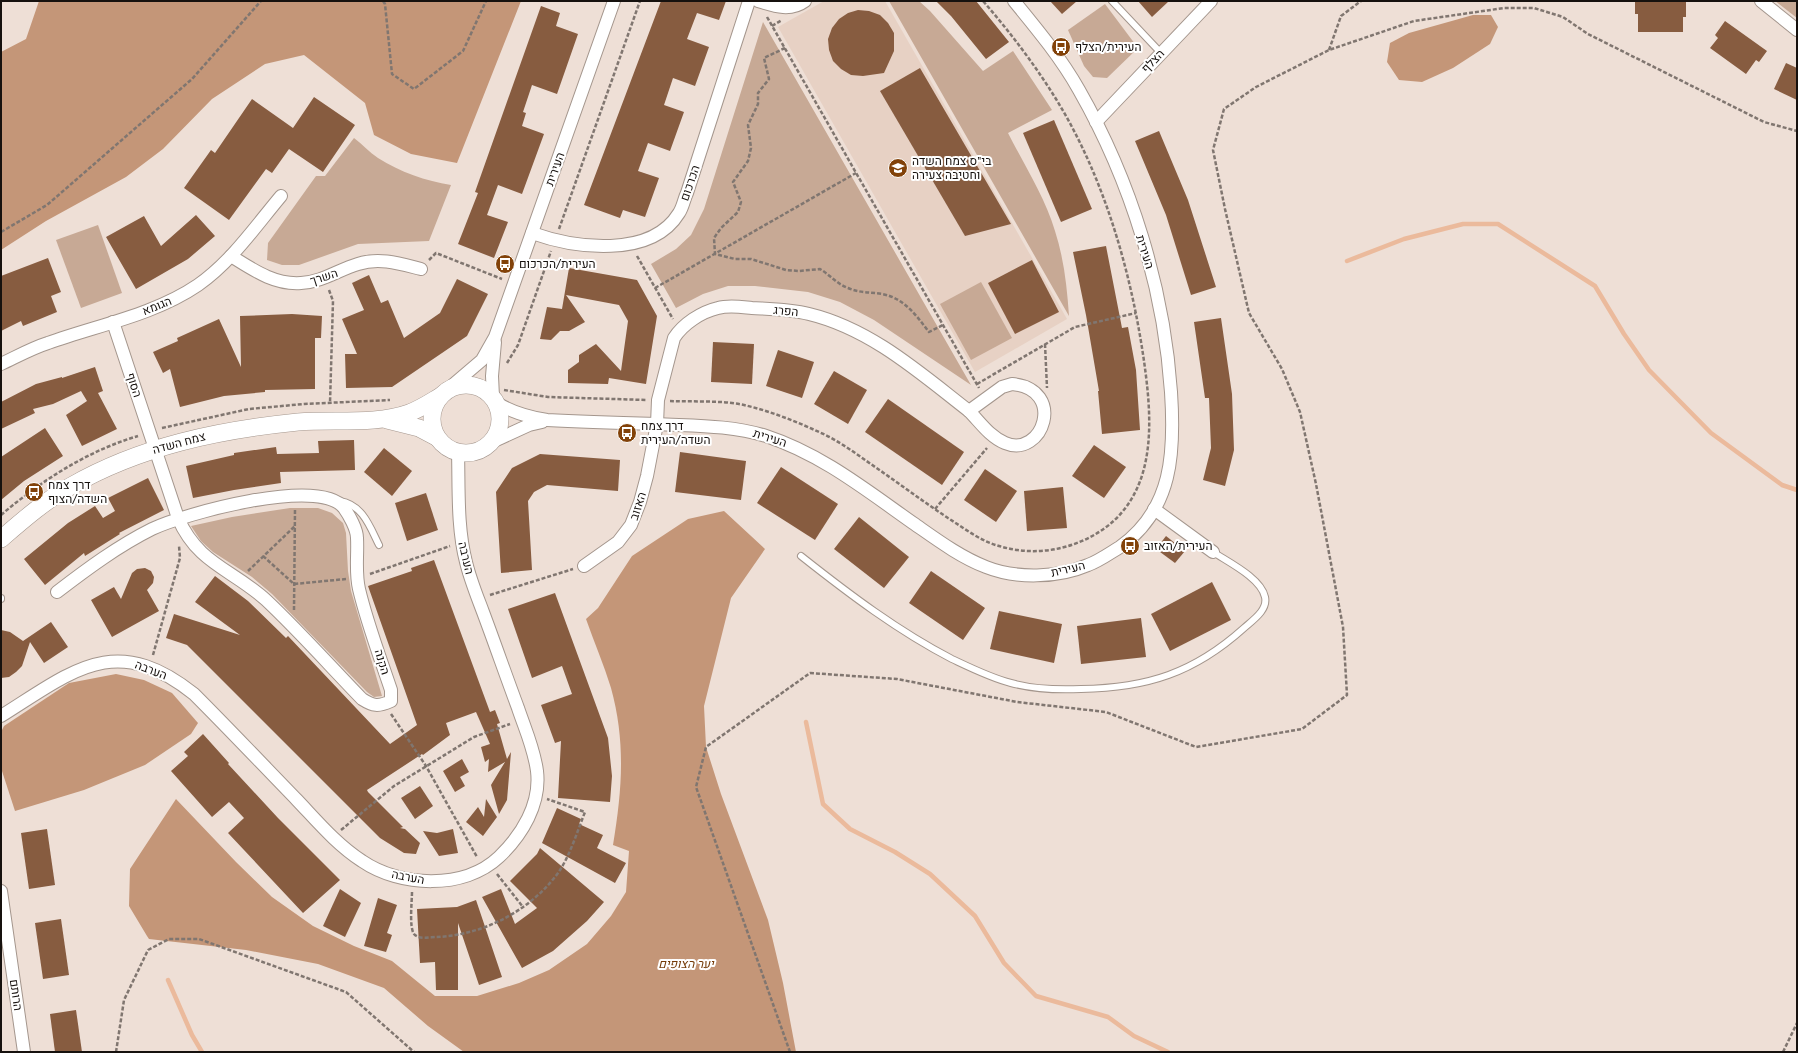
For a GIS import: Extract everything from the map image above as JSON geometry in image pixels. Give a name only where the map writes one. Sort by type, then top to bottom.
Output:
[{"type":"street","name":"העירית","points":[[443,393],[482,360],[495,337],[614,1]]},
{"type":"street","name":"הכרכום","points":[[532,233],[555,241],[607,246],[630,244],[648,239],[665,229],[679,213],[749,1]]},
{"type":"street","points":[[758,1],[779,7],[789,8],[800,5],[805,1]]},
{"type":"street","name":"העירית","points":[[495,337],[494,396],[512,412],[526,417],[547,420],[704,425],[738,428],[790,445],[812,455],[840,471],[922,529],[970,560],[989,568],[1025,576],[1070,571],[1088,565],[1112,552],[1131,539],[1145,522],[1154,509],[1165,486],[1169,472],[1173,438],[1170,372],[1164,332],[1157,295],[1137,225],[1123,183],[1096,122],[1079,89],[1058,58],[1014,1]]},
{"type":"street","name":"הצלף","points":[[1096,122],[1211,1]]},
{"type":"street","points":[[1761,1],[1797,30]]},
{"type":"street","name":"הגומא","points":[[1,364],[46,343],[113,322],[175,299],[198,285],[231,256],[280,196]]},
{"type":"street","name":"השרך","points":[[231,256],[266,277],[299,283],[315,281],[358,264],[374,261],[393,261],[421,269]]},
{"type":"street","name":"הפרג","points":[[679,330],[688,322],[718,308],[736,307],[787,310],[809,314],[839,323],[868,336],[908,364],[969,411],[995,438],[1006,444],[1016,445],[1027,442],[1039,433],[1044,424],[1045,413]]},
{"type":"street","name":"הסוף","points":[[113,322],[155,449]]},
{"type":"street","points":[[657,424],[658,400],[667,359],[674,338],[679,330]]},
{"type":"street","points":[[969,411],[1002,387],[1012,384],[1023,385],[1037,394],[1043,403],[1045,413]]},
{"type":"street","points":[[457,385],[472,385],[486,390],[494,396],[500,413],[500,423],[492,442],[482,450],[470,453],[458,452],[442,444],[436,437],[432,427],[431,417],[433,406],[443,393],[457,385]]},
{"type":"street","name":"צמח השדה","points":[[1,539],[23,520],[69,487],[125,459],[155,449],[226,431],[252,427],[305,421],[381,418],[409,413],[422,407],[443,393]]},
{"type":"street","name":"צמח השדה","points":[[381,418],[419,428],[436,437]]},
{"type":"street","name":"העירית","points":[[492,442],[529,425],[547,420]]},
{"type":"street","name":"האזוב","points":[[584,566],[618,542],[631,525],[640,502],[657,424]]},
{"type":"street","points":[[155,449],[178,518],[183,530],[194,546],[208,558],[266,600],[362,699],[372,706],[384,704]]},
{"type":"street","name":"הערבה","points":[[1,716],[64,676],[84,667],[103,662],[125,661],[149,667],[178,681],[194,694],[334,837],[363,862],[382,871],[412,880],[425,882],[467,877],[487,867],[513,844],[524,827],[533,807],[537,773],[534,752],[466,564],[462,542],[458,452]]},
{"type":"street","points":[[56,592],[101,558],[152,529],[178,518],[239,502],[286,496],[332,499]]},
{"type":"street","name":"הקנה","points":[[332,499],[343,507],[357,536],[358,578],[391,690],[391,701],[384,704]]},
{"type":"street","points":[[1154,509],[1213,552]]},
{"type":"street","name":"הרותם","points":[[1,891],[24,1052]]},
{"type":"lane","points":[[1112,1],[1161,53]]},
{"type":"lane","points":[[332,499],[344,501],[355,506],[363,515],[379,545]]},
{"type":"lane","points":[[801,556],[886,620],[926,645],[971,668],[1011,683],[1057,690],[1100,689],[1140,684],[1174,673],[1203,660],[1226,645],[1263,610],[1265,597],[1258,584],[1213,552]]},
{"type":"path","points":[[1,232],[47,206],[192,79],[261,1]]},
{"type":"path","points":[[383,1],[385,4],[392,74],[414,90],[463,51],[486,1]]},
{"type":"path","points":[[640,1],[518,345],[494,396],[705,401],[742,405],[799,423],[823,434],[853,451],[935,509],[986,541],[997,546],[1026,552],[1064,547],[1079,543],[1115,521],[1135,494],[1147,461],[1149,438],[1146,374],[1132,293],[1115,232],[1100,192],[1074,132],[1058,101],[1039,72],[983,1]]},
{"type":"path","points":[[758,1],[985,399]]},
{"type":"path","points":[[1329,50],[1341,16],[1361,1]]},
{"type":"path","points":[[1504,8],[1534,8],[1563,17],[1588,34],[1764,122],[1797,131]]},
{"type":"path","points":[[715,254],[714,238],[721,228],[738,212],[741,202],[733,182],[748,161],[751,148],[748,125],[758,104],[758,93],[769,79],[764,58],[785,48]]},
{"type":"path","points":[[655,288],[856,173]]},
{"type":"path","points":[[630,244],[679,330]]},
{"type":"path","points":[[421,269],[436,253],[514,283]]},
{"type":"path","points":[[715,254],[735,259],[751,259],[786,270],[799,271],[820,269],[836,282],[848,288],[857,291],[894,297],[905,304],[929,332],[943,325]]},
{"type":"path","points":[[325,278],[333,301],[330,403]]},
{"type":"path","points":[[977,384],[1075,326],[1136,313]]},
{"type":"path","points":[[1045,344],[1047,391],[1045,413]]},
{"type":"path","points":[[935,509],[995,438]]},
{"type":"path","points":[[294,629],[295,496]]},
{"type":"path","points":[[239,579],[295,525]]},
{"type":"path","points":[[263,556],[294,584],[358,578],[462,542]]},
{"type":"path","points":[[149,667],[180,558],[179,545]]},
{"type":"path","points":[[478,598],[584,566]]},
{"type":"path","points":[[384,704],[426,766],[487,867],[523,907]]},
{"type":"path","points":[[334,837],[394,786],[426,766],[474,737],[522,720]]},
{"type":"path","points":[[412,880],[412,929],[415,935],[421,938],[474,932],[505,919],[523,907],[544,889],[558,873],[572,845],[585,812],[535,796]]},
{"type":"path","points":[[116,1052],[124,1000],[148,950],[169,939],[199,939],[346,992],[414,1052]]},
{"type":"path","points":[[1784,1052],[1797,1022]]},
{"type":"shaded area","points":[[824,1],[885,1],[1067,319],[975,372],[778,27]]},
{"type":"shaded area","points":[[889,1],[919,1],[930,11],[983,71],[1013,51],[1052,110],[1008,133],[1040,193],[1051,218],[1061,252],[1065,273],[1069,316]]},
{"type":"shaded area","points":[[1775,1],[1797,1],[1797,18]]},
{"type":"shaded area","points":[[1105,4],[1138,48],[1107,78],[1093,77],[1084,66],[1068,30]]},
{"type":"shaded area","points":[[763,22],[971,385],[874,320],[840,302],[808,292],[755,286],[728,286],[703,294],[676,308],[651,264],[676,249],[691,235],[704,209]]},
{"type":"shaded area","points":[[354,138],[375,156],[395,168],[432,181],[451,185],[429,241],[358,244],[299,265],[282,265],[267,260],[268,243],[316,176],[325,176]]},
{"type":"shaded area","points":[[98,225],[122,293],[81,308],[56,240]]},
{"type":"shaded area","points":[[981,282],[1012,338],[971,360],[940,304]]},
{"type":"shaded area","points":[[290,508],[318,508],[332,513],[343,523],[346,533],[348,571],[351,591],[382,696],[374,697],[367,692],[272,594],[252,577],[213,552],[201,541],[191,526],[232,517]]},
{"type":"green space","points":[[39,1],[521,1],[457,163],[411,154],[374,135],[365,103],[304,55],[265,64],[212,99],[163,149],[126,177],[46,221],[1,250],[1,52],[26,39]]},
{"type":"green space","points":[[1473,15],[1491,15],[1498,27],[1490,44],[1453,68],[1422,82],[1399,80],[1387,62],[1390,43],[1409,33]]},
{"type":"green space","name":"יער הצופים","points":[[724,511],[765,549],[731,598],[704,706],[706,747],[721,794],[768,920],[783,983],[796,1052],[464,1052],[428,1026],[384,988],[318,964],[246,950],[149,939],[129,906],[130,869],[176,799],[236,862],[272,897],[313,926],[354,946],[392,961],[435,996],[477,996],[519,983],[549,970],[587,944],[611,916],[626,892],[629,851],[613,845],[619,805],[620,786],[621,747],[619,728],[611,688],[586,619],[598,608],[632,556],[688,519]]},
{"type":"green space","points":[[116,674],[144,680],[172,693],[198,723],[191,734],[145,765],[84,790],[15,811],[1,768],[1,732],[4,726],[69,683]]},
{"type":"building","points":[[661,1],[726,1],[719,20],[697,13],[687,39],[709,47],[695,86],[673,78],[664,105],[684,112],[670,151],[648,143],[638,171],[659,178],[645,217],[623,210],[620,218],[584,205]]},
{"type":"building","points":[[936,1],[976,1],[1009,42],[986,59],[951,16]]},
{"type":"building","points":[[1050,1],[1077,1],[1062,14]]},
{"type":"building","points":[[1138,1],[1169,1],[1152,17]]},
{"type":"building","points":[[1635,2],[1686,2],[1686,17],[1683,17],[1683,32],[1638,32],[1638,14],[1635,14]]},
{"type":"building","points":[[541,6],[560,13],[556,26],[578,34],[557,94],[532,85],[523,112],[526,113],[522,126],[544,134],[522,194],[498,185],[487,215],[508,222],[494,258],[458,244],[478,193],[475,192]]},
{"type":"building","points":[[858,10],[869,11],[880,15],[888,23],[894,33],[894,51],[884,73],[863,76],[851,75],[841,69],[833,61],[829,50],[828,39],[832,28],[839,19],[848,13]]},
{"type":"building","points":[[1725,21],[1767,51],[1759,62],[1756,60],[1746,74],[1710,48],[1718,38],[1715,35]]},
{"type":"building","points":[[1786,63],[1797,68],[1797,100],[1774,89]]},
{"type":"building","points":[[920,68],[1011,224],[965,236],[880,91]]},
{"type":"building","points":[[314,97],[355,125],[323,172],[289,149],[272,173],[266,169],[229,220],[184,188],[211,150],[215,153],[252,99],[293,128]]},
{"type":"building","points":[[1054,120],[1092,209],[1061,222],[1023,133]]},
{"type":"building","points":[[1159,131],[1188,200],[1216,287],[1191,295],[1166,215],[1135,141]]},
{"type":"building","points":[[196,215],[215,236],[188,259],[136,289],[106,237],[144,216],[161,246]]},
{"type":"building","points":[[1106,246],[1122,328],[1128,327],[1136,370],[1140,430],[1102,434],[1099,391],[1073,252]]},
{"type":"building","points":[[48,258],[61,292],[51,296],[57,312],[23,326],[21,321],[1,331],[1,276]]},
{"type":"building","points":[[1032,260],[1059,312],[1015,334],[988,283]]},
{"type":"building","points":[[569,268],[637,280],[657,316],[646,384],[609,378],[608,384],[568,383],[568,370],[579,362],[579,355],[596,344],[621,371],[628,321],[619,305],[566,295],[585,322],[569,331],[560,331],[551,340],[540,339],[547,307],[562,309]]},
{"type":"building","points":[[369,275],[381,303],[388,300],[404,338],[440,313],[457,279],[488,294],[467,336],[392,387],[346,388],[345,354],[357,354],[342,319],[364,310],[352,283]]},
{"type":"building","points":[[292,314],[322,316],[321,338],[315,338],[315,389],[265,390],[265,392],[224,396],[180,407],[170,369],[163,373],[153,352],[178,341],[177,338],[219,319],[241,367],[240,316]]},
{"type":"building","points":[[1221,318],[1232,394],[1234,450],[1225,486],[1203,480],[1211,448],[1209,398],[1205,398],[1194,322]]},
{"type":"building","points":[[713,342],[754,344],[752,384],[711,382]]},
{"type":"building","points":[[778,350],[814,362],[802,398],[766,386]]},
{"type":"building","points":[[95,367],[103,391],[98,393],[117,429],[82,446],[66,415],[87,401],[81,391],[53,404],[33,409],[35,413],[1,429],[1,402],[36,384],[62,378]]},
{"type":"building","points":[[834,371],[867,390],[848,424],[814,404]]},
{"type":"building","points":[[888,399],[964,452],[942,485],[865,432]]},
{"type":"building","points":[[45,428],[63,456],[24,481],[1,500],[1,457]]},
{"type":"building","points":[[354,440],[355,470],[280,472],[281,483],[193,498],[186,466],[234,455],[234,453],[276,447],[277,454],[319,453],[318,441]]},
{"type":"building","points":[[1094,445],[1126,467],[1104,498],[1072,476]]},
{"type":"building","points":[[384,448],[412,471],[392,496],[364,472]]},
{"type":"building","points":[[680,452],[746,461],[741,500],[675,492]]},
{"type":"building","points":[[540,454],[620,460],[618,491],[547,485],[534,492],[528,501],[532,570],[501,573],[496,492],[512,468]]},
{"type":"building","points":[[781,467],[838,504],[815,540],[757,503]]},
{"type":"building","points":[[985,469],[1017,491],[996,522],[964,500]]},
{"type":"building","points":[[148,478],[164,510],[119,533],[120,534],[85,556],[84,553],[45,585],[24,559],[68,523],[95,506],[103,518],[115,511],[108,498]]},
{"type":"building","points":[[1063,487],[1067,528],[1027,531],[1024,491]]},
{"type":"building","points":[[426,493],[438,530],[407,541],[395,503]]},
{"type":"building","points":[[859,517],[909,557],[884,588],[834,549]]},
{"type":"building","points":[[1166,536],[1185,551],[1175,563],[1156,549]]},
{"type":"building","points":[[434,560],[490,712],[495,710],[500,723],[497,724],[507,759],[511,752],[507,800],[499,814],[491,785],[505,762],[488,772],[489,759],[485,762],[481,747],[490,744],[476,712],[446,723],[450,735],[423,755],[422,754],[367,790],[403,827],[400,828],[405,829],[420,843],[416,854],[404,853],[380,838],[187,645],[166,638],[174,614],[240,635],[195,602],[215,576],[248,601],[286,638],[288,636],[390,744],[417,725],[368,586],[412,571],[411,568]]},
{"type":"building","points":[[145,568],[151,571],[154,577],[153,583],[147,590],[159,611],[112,637],[91,600],[114,587],[121,599],[132,573],[137,569]]},
{"type":"building","points":[[931,571],[985,608],[963,640],[909,603]]},
{"type":"building","points":[[1212,582],[1231,620],[1170,651],[1151,614]]},
{"type":"building","points":[[555,593],[608,738],[612,776],[610,802],[558,798],[561,741],[555,743],[541,705],[572,694],[562,666],[532,678],[508,609]]},
{"type":"building","points":[[999,611],[1062,624],[1054,663],[990,649]]},
{"type":"building","points":[[1141,618],[1146,657],[1081,664],[1077,626]]},
{"type":"building","points":[[51,622],[68,647],[44,663],[30,642],[22,666],[9,677],[1,678],[1,630],[10,632],[23,641]]},
{"type":"building","points":[[203,734],[229,763],[228,764],[278,818],[340,880],[303,913],[228,833],[244,818],[229,802],[212,817],[171,771],[188,756],[184,752]]},
{"type":"building","points":[[462,759],[469,772],[460,777],[465,786],[455,792],[443,771]]},
{"type":"building","points":[[420,786],[433,806],[415,819],[401,798]]},
{"type":"building","points":[[486,799],[497,817],[483,836],[466,822],[478,807],[484,817]]},
{"type":"building","points":[[557,808],[581,819],[579,824],[603,835],[597,848],[626,863],[615,883],[542,843]]},
{"type":"building","points":[[47,829],[55,885],[29,889],[21,833]]},
{"type":"building","points":[[453,829],[458,853],[439,856],[423,831],[437,833]]},
{"type":"building","points":[[540,848],[604,902],[587,921],[553,951],[522,968],[482,897],[501,889],[515,924],[537,908],[510,881],[537,854]]},
{"type":"building","points":[[340,889],[361,903],[345,937],[323,926]]},
{"type":"building","points":[[378,898],[397,905],[387,933],[392,935],[386,952],[364,946]]},
{"type":"building","points":[[476,900],[502,977],[479,985],[458,923],[458,990],[436,990],[435,962],[420,963],[417,909],[457,907]]},
{"type":"building","points":[[61,919],[69,975],[43,979],[35,923]]},
{"type":"building","points":[[76,1010],[82,1052],[55,1052],[50,1014]]},
{"type":"waterway","points":[[1347,261],[1404,239],[1463,224],[1498,224],[1595,286],[1624,334],[1649,370],[1711,433],[1782,485],[1797,490]]},
{"type":"waterway","points":[[806,722],[823,804],[850,829],[895,852],[930,874],[975,916],[1004,963],[1036,996],[1108,1017],[1134,1036],[1168,1052]]},
{"type":"waterway","points":[[168,980],[192,1035],[202,1052]]},
{"type":"place","name":"העירית/הצלף","points":[[1061,47]]},
{"type":"place","name":"בי\"ס צמח השדה וחטיבה צעירה","points":[[898,168]]},
{"type":"place","name":"העירית/הכרכום","points":[[505,264]]},
{"type":"place","name":"דרך צמח השדה/העירית","points":[[627,433]]},
{"type":"place","name":"דרך צמח השדה/הצוף","points":[[34,492]]},
{"type":"place","name":"העירית/האזוב","points":[[1130,546]]}]
